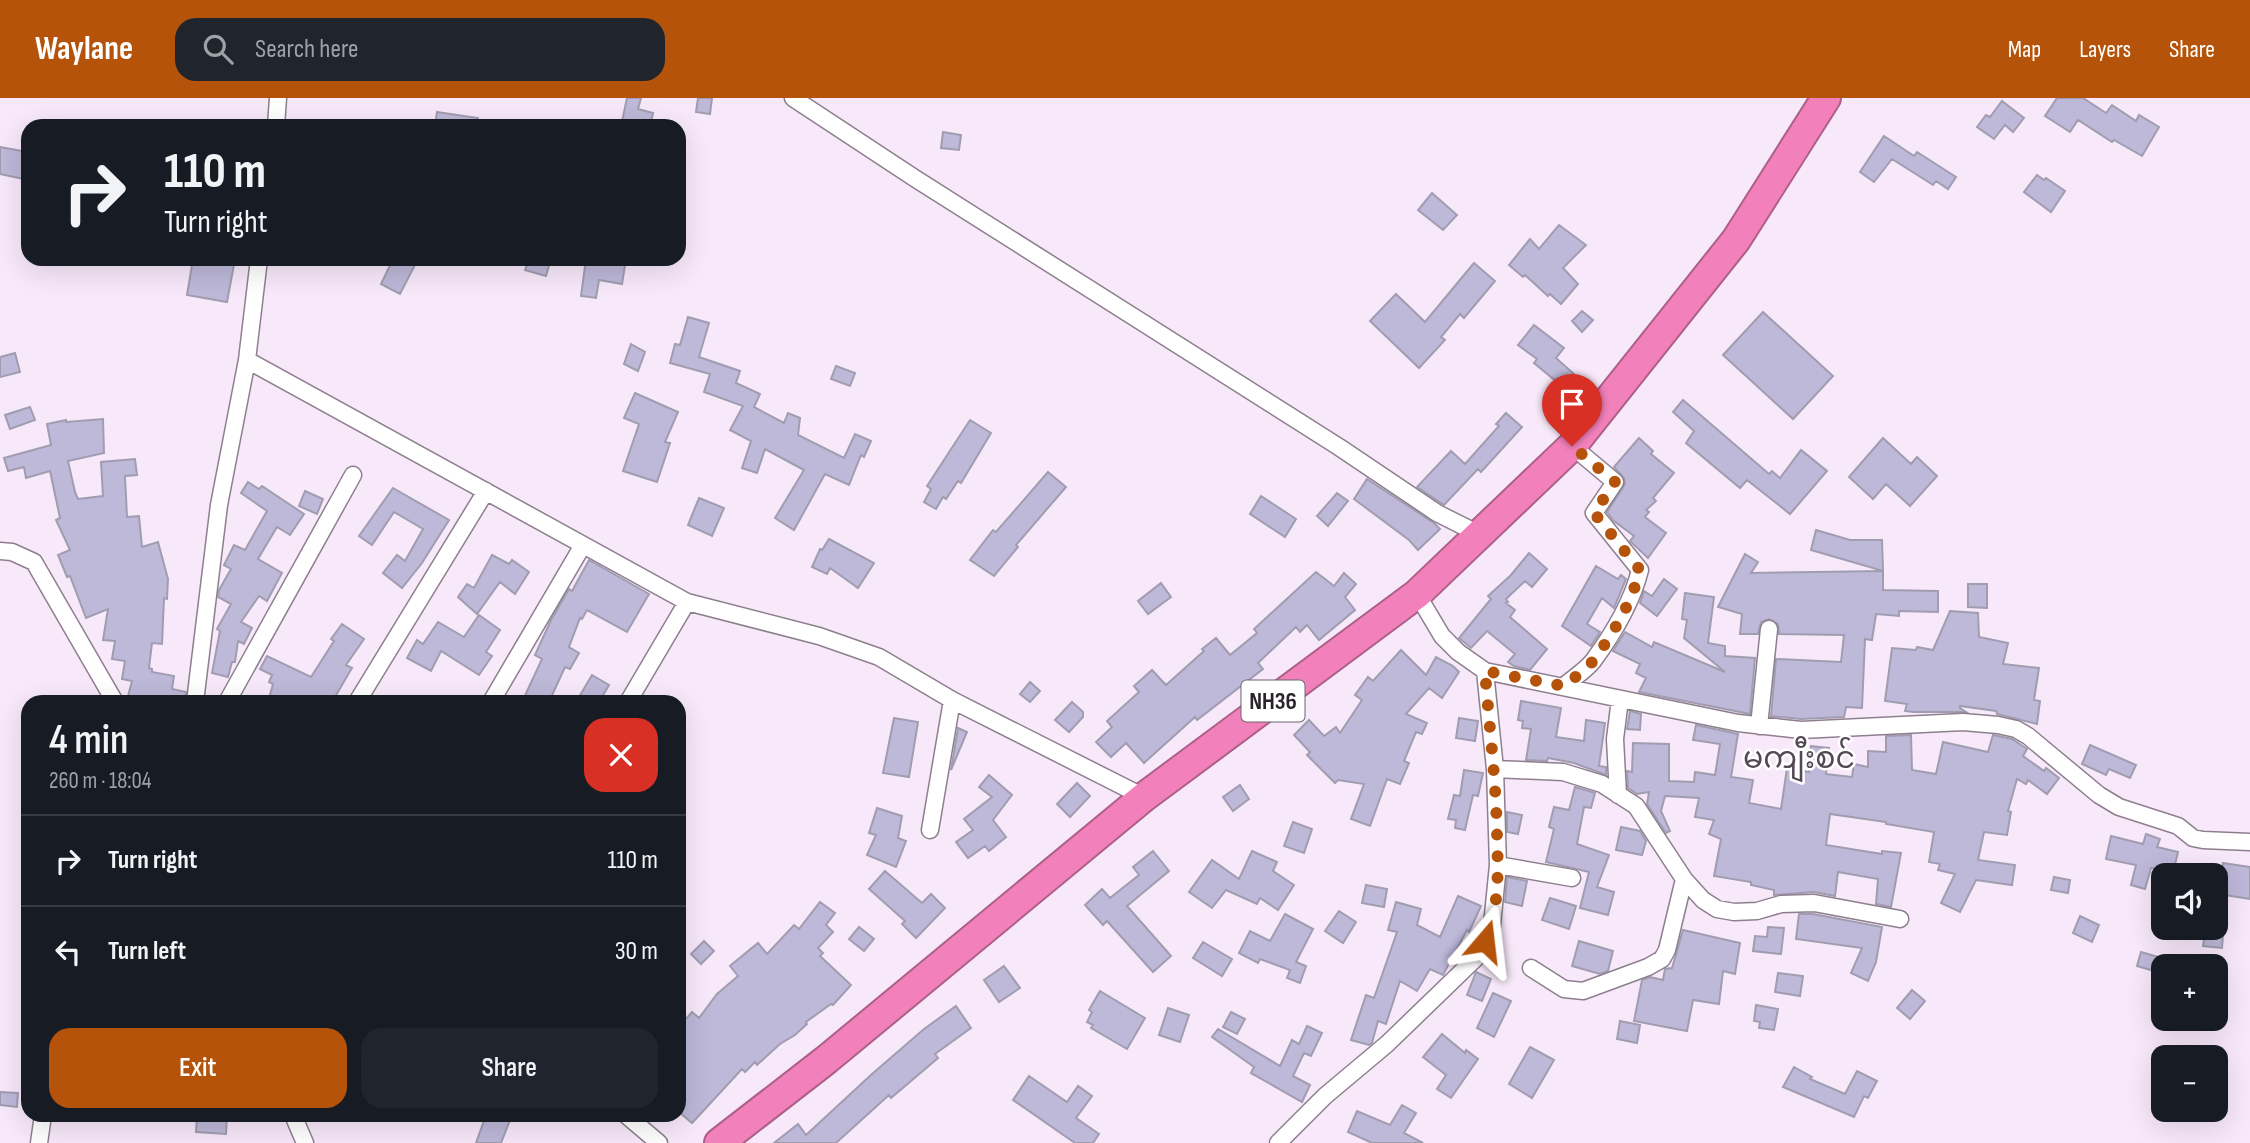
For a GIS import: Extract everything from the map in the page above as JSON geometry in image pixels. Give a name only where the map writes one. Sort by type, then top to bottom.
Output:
[{"type":"highway","name":"NH36","points":[[719,1143],[826,1060],[1144,797],[1417,594],[1572,446],[1736,240],[1826,98]]},
{"type":"street","points":[[276,119],[278,98]]},
{"type":"street","points":[[793,98],[1339,447],[1437,513],[1479,534]]},
{"type":"street","points":[[196,695],[219,505],[247,359],[259,266]]},
{"type":"street","points":[[247,359],[687,602],[819,636],[879,657],[952,700],[1144,797]]},
{"type":"street","points":[[1564,686],[1591,663],[1614,628],[1635,592],[1640,570],[1594,513],[1615,482],[1572,446]]},
{"type":"street","points":[[231,695],[353,475]]},
{"type":"street","points":[[361,695],[486,491]]},
{"type":"street","points":[[495,695],[583,545]]},
{"type":"street","points":[[0,551],[12,552],[34,562],[111,695]]},
{"type":"street","points":[[1417,594],[1442,636],[1458,652],[1485,671],[1759,726],[1801,730],[1963,722],[2016,729],[2046,750],[2099,795],[2119,807],[2178,826],[2193,838],[2203,841],[2250,842]]},
{"type":"street","points":[[632,695],[687,602]]},
{"type":"street","points":[[1759,726],[1769,629]]},
{"type":"street","points":[[1279,1143],[1325,1096],[1387,1044],[1477,957],[1492,925],[1498,864],[1494,769],[1485,671]]},
{"type":"street","points":[[1618,795],[1615,738],[1620,699]]},
{"type":"street","points":[[930,831],[952,700]]},
{"type":"street","points":[[1494,769],[1563,772],[1602,784],[1636,806],[1684,879],[1703,901],[1717,909],[1734,912],[1757,911],[1781,904],[1814,903],[1900,919]]},
{"type":"street","points":[[1498,864],[1572,878]]},
{"type":"street","points":[[1531,968],[1564,989],[1583,991],[1662,959],[1667,950],[1684,879]]},
{"type":"street","points":[[39,1143],[42,1122]]},
{"type":"street","points":[[296,1122],[305,1143]]},
{"type":"street","points":[[634,1122],[659,1143]]},
{"type":"building","points":[[627,98],[641,98],[638,109],[653,113],[652,119],[622,119]]},
{"type":"building","points":[[698,98],[712,98],[710,114],[696,112]]},
{"type":"building","points":[[2057,98],[2083,98],[2106,113],[2112,105],[2136,121],[2139,115],[2159,127],[2142,156],[2114,140],[2112,142],[2078,120],[2070,132],[2045,116]]},
{"type":"building","points":[[2002,101],[2024,118],[2013,132],[2005,125],[1994,139],[1977,127],[1986,115],[1990,117]]},
{"type":"building","points":[[437,112],[478,118],[478,119],[436,119]]},
{"type":"building","points":[[943,132],[961,135],[959,150],[941,148]]},
{"type":"building","points":[[1884,136],[1914,156],[1917,152],[1956,177],[1948,189],[1936,181],[1933,185],[1892,159],[1874,182],[1860,172]]},
{"type":"building","points":[[0,147],[21,151],[21,178],[0,174]]},
{"type":"building","points":[[2037,175],[2065,191],[2051,212],[2024,192]]},
{"type":"building","points":[[1432,193],[1457,215],[1443,230],[1418,210]]},
{"type":"building","points":[[1559,225],[1586,245],[1563,268],[1578,284],[1561,304],[1509,265],[1530,239],[1539,249]]},
{"type":"building","points":[[1474,263],[1495,281],[1464,318],[1460,314],[1441,337],[1445,340],[1419,368],[1370,321],[1396,294],[1425,322]]},
{"type":"building","points":[[192,266],[234,266],[227,302],[187,295]]},
{"type":"building","points":[[390,266],[414,266],[400,294],[381,284]]},
{"type":"building","points":[[526,266],[549,266],[546,276],[525,270]]},
{"type":"building","points":[[585,266],[625,266],[622,284],[599,280],[596,298],[581,296]]},
{"type":"building","points":[[1582,311],[1593,320],[1582,332],[1572,321]]},
{"type":"building","points":[[1763,312],[1833,376],[1793,419],[1723,355]]},
{"type":"building","points":[[688,317],[709,323],[699,357],[740,371],[736,383],[760,394],[754,407],[784,423],[788,413],[800,418],[798,435],[844,458],[855,434],[871,441],[864,457],[861,455],[849,485],[825,474],[794,530],[775,518],[804,470],[765,449],[757,473],[742,468],[751,441],[730,430],[743,406],[704,392],[710,374],[670,363],[675,344],[680,345]]},
{"type":"building","points":[[1534,325],[1564,348],[1556,358],[1574,374],[1563,387],[1534,363],[1537,359],[1518,345]]},
{"type":"building","points":[[631,344],[645,352],[638,371],[624,364]]},
{"type":"building","points":[[15,353],[20,372],[0,377],[0,357]]},
{"type":"building","points":[[836,366],[855,373],[850,386],[831,379]]},
{"type":"building","points":[[635,393],[678,412],[665,442],[670,443],[657,482],[623,471],[639,424],[624,418]]},
{"type":"building","points":[[1683,400],[1769,474],[1772,471],[1780,478],[1801,450],[1827,471],[1790,514],[1747,480],[1740,488],[1686,443],[1694,431],[1673,412]]},
{"type":"building","points":[[30,407],[35,420],[10,429],[5,415]]},
{"type":"building","points":[[1506,413],[1522,427],[1481,472],[1478,469],[1444,505],[1417,487],[1451,451],[1465,464],[1499,426],[1496,424]]},
{"type":"building","points":[[103,419],[104,453],[68,461],[78,499],[103,496],[101,462],[135,459],[137,475],[125,476],[127,517],[139,516],[142,547],[158,542],[168,579],[167,599],[164,598],[162,644],[152,643],[149,668],[152,672],[174,676],[172,689],[186,692],[186,695],[128,695],[132,681],[122,679],[125,661],[112,659],[115,641],[103,640],[108,609],[86,618],[70,576],[67,577],[58,555],[70,550],[56,520],[60,518],[50,471],[26,478],[24,467],[8,471],[4,458],[51,445],[47,424]]},
{"type":"building","points":[[970,420],[991,433],[961,483],[958,481],[936,509],[924,502],[931,489],[927,486]]},
{"type":"building","points":[[1639,438],[1653,451],[1651,454],[1674,473],[1653,498],[1656,501],[1646,510],[1649,512],[1645,517],[1666,533],[1648,558],[1630,541],[1634,536],[1607,512],[1625,484],[1624,478],[1614,467]]},
{"type":"building","points":[[1883,438],[1911,464],[1917,457],[1937,476],[1910,506],[1886,484],[1873,499],[1849,477]]},
{"type":"building","points":[[1048,472],[1066,487],[1016,545],[1018,547],[994,576],[970,560],[993,530],[996,532]]},
{"type":"building","points":[[1367,479],[1440,529],[1418,550],[1409,540],[1354,499]]},
{"type":"building","points":[[248,482],[259,489],[262,486],[304,514],[290,535],[277,527],[258,559],[282,573],[267,601],[259,596],[241,622],[252,628],[244,644],[238,641],[235,662],[232,662],[228,677],[212,673],[220,631],[217,629],[231,604],[218,597],[231,569],[224,565],[234,545],[245,550],[267,511],[241,493]]},
{"type":"building","points":[[393,488],[449,520],[422,563],[402,588],[383,573],[397,555],[405,561],[423,529],[394,512],[372,545],[359,536]]},
{"type":"building","points":[[305,491],[323,499],[317,514],[299,506]]},
{"type":"building","points":[[1337,493],[1348,501],[1328,526],[1317,516]]},
{"type":"building","points":[[1261,496],[1296,519],[1285,537],[1250,514]]},
{"type":"building","points":[[699,498],[724,508],[712,536],[688,525]]},
{"type":"building","points":[[1816,530],[1850,540],[1882,540],[1883,571],[1811,550]]},
{"type":"building","points":[[829,539],[874,563],[858,588],[830,568],[827,574],[812,567],[820,549],[822,550]]},
{"type":"building","points":[[1529,553],[1547,569],[1532,587],[1525,581],[1506,599],[1506,603],[1515,610],[1510,617],[1547,649],[1530,670],[1508,662],[1515,654],[1487,631],[1471,648],[1459,638],[1491,599],[1488,596],[1511,575]]},
{"type":"building","points":[[1745,554],[1758,562],[1751,573],[1883,571],[1883,590],[1938,591],[1938,612],[1899,611],[1899,616],[1876,614],[1872,640],[1865,639],[1862,708],[1846,707],[1844,717],[1801,719],[1771,716],[1776,659],[1841,662],[1844,635],[1779,634],[1778,624],[1769,619],[1761,622],[1758,634],[1740,634],[1742,614],[1718,607]]},
{"type":"building","points":[[492,555],[509,564],[512,560],[529,572],[515,594],[500,582],[477,614],[458,597],[467,584],[474,588]]},
{"type":"building","points":[[589,560],[649,594],[627,632],[587,610],[582,619],[580,618],[569,647],[579,653],[570,669],[565,667],[552,695],[525,695],[542,659],[535,655],[551,620],[569,589],[572,591]]},
{"type":"building","points":[[1596,566],[1618,579],[1621,575],[1626,579],[1614,608],[1602,598],[1587,624],[1600,632],[1591,646],[1562,626]]},
{"type":"building","points":[[1316,572],[1334,586],[1344,573],[1356,584],[1345,597],[1355,610],[1319,640],[1307,625],[1300,632],[1296,627],[1258,663],[1263,669],[1197,720],[1195,717],[1144,763],[1126,743],[1111,757],[1096,742],[1112,727],[1107,721],[1139,692],[1134,686],[1152,670],[1166,685],[1216,638],[1230,655],[1257,633],[1254,629]]},
{"type":"building","points":[[1664,579],[1677,589],[1657,616],[1640,603],[1644,591],[1652,596]]},
{"type":"building","points":[[1161,583],[1171,597],[1148,614],[1138,601]]},
{"type":"building","points":[[1968,584],[1987,584],[1987,608],[1968,607]]},
{"type":"building","points":[[1685,593],[1714,597],[1708,643],[1725,646],[1725,656],[1755,658],[1750,714],[1639,692],[1646,678],[1636,673],[1640,664],[1613,651],[1625,632],[1652,647],[1654,642],[1725,672],[1684,638],[1687,620],[1682,619]]},
{"type":"building","points":[[1950,611],[1978,613],[1979,637],[2008,643],[2003,664],[2039,668],[2034,700],[2040,701],[2037,724],[1997,714],[1996,711],[1960,706],[1966,712],[1905,711],[1907,704],[1885,701],[1892,648],[1916,650],[1917,647],[1933,650]]},
{"type":"building","points":[[479,615],[500,630],[486,652],[492,656],[479,675],[441,651],[431,671],[407,658],[417,640],[423,644],[438,622],[464,637]]},
{"type":"building","points":[[342,624],[364,639],[346,665],[352,668],[336,695],[270,695],[273,684],[269,682],[272,675],[260,669],[267,656],[311,677],[334,641],[331,639]]},
{"type":"building","points":[[1401,650],[1426,675],[1436,657],[1459,672],[1442,698],[1429,688],[1406,714],[1427,723],[1422,734],[1416,732],[1404,761],[1409,763],[1400,784],[1387,779],[1370,826],[1351,819],[1364,784],[1338,780],[1335,783],[1307,755],[1310,752],[1294,735],[1309,720],[1324,736],[1336,727],[1340,733],[1362,700],[1355,695],[1368,677],[1373,681]]},
{"type":"building","points":[[592,675],[609,685],[603,695],[580,695]]},
{"type":"building","points":[[1030,682],[1040,691],[1030,702],[1020,694]]},
{"type":"building","points":[[1521,701],[1561,708],[1556,737],[1584,741],[1586,720],[1605,723],[1599,766],[1606,767],[1606,775],[1574,763],[1548,758],[1547,761],[1526,760],[1531,729],[1522,728],[1523,721],[1518,720]]},
{"type":"building","points":[[1072,702],[1083,712],[1083,717],[1069,732],[1055,720]]},
{"type":"building","points":[[1630,711],[1641,714],[1640,730],[1627,729]]},
{"type":"building","points":[[894,718],[918,722],[909,777],[883,773]]},
{"type":"building","points":[[1459,718],[1478,721],[1475,741],[1456,738]]},
{"type":"building","points":[[1696,725],[1738,734],[1731,777],[1753,780],[1749,803],[1781,809],[1787,768],[1809,772],[1811,746],[1829,748],[1826,774],[1852,777],[1854,764],[1868,767],[1868,751],[1886,752],[1886,736],[1911,735],[1912,770],[1936,774],[1943,742],[1988,752],[1993,735],[2012,739],[2027,749],[2023,756],[2059,778],[2047,794],[2028,780],[2026,784],[2017,779],[2008,811],[2011,812],[2007,835],[1984,832],[1978,860],[2015,865],[2012,885],[1976,880],[1960,912],[1941,903],[1955,874],[1938,870],[1940,864],[1929,862],[1934,832],[1830,814],[1826,845],[1882,854],[1882,851],[1901,853],[1891,907],[1876,904],[1878,879],[1838,872],[1835,896],[1814,892],[1774,895],[1774,890],[1751,885],[1751,882],[1714,876],[1721,839],[1709,834],[1714,820],[1695,817],[1699,798],[1665,796],[1661,811],[1670,831],[1666,833],[1647,804],[1649,792],[1637,794],[1628,788],[1627,771],[1632,772],[1633,743],[1669,744],[1669,781],[1694,782],[1695,772],[1715,775],[1720,744],[1693,740]]},
{"type":"building","points":[[958,728],[967,732],[951,770]]},
{"type":"building","points":[[2090,745],[2136,765],[2130,778],[2109,769],[2106,775],[2082,764]]},
{"type":"building","points":[[1464,770],[1483,773],[1478,796],[1473,795],[1465,830],[1455,828],[1456,820],[1448,819],[1454,795],[1460,796]]},
{"type":"building","points":[[989,775],[1012,795],[993,820],[1006,837],[989,851],[985,846],[968,858],[956,842],[973,830],[964,819],[992,797],[979,787]]},
{"type":"building","points":[[1077,783],[1090,796],[1070,817],[1057,804]]},
{"type":"building","points":[[1240,785],[1249,799],[1233,811],[1223,797]]},
{"type":"building","points":[[1575,787],[1595,793],[1591,808],[1584,807],[1577,844],[1609,855],[1597,887],[1614,892],[1608,915],[1580,908],[1589,872],[1546,862],[1554,829],[1549,827],[1554,807],[1569,810]]},
{"type":"building","points":[[877,808],[902,816],[898,838],[906,841],[896,867],[867,855],[876,835],[869,833]]},
{"type":"building","points":[[1507,812],[1522,815],[1518,834],[1507,832]]},
{"type":"building","points":[[1293,822],[1312,829],[1304,853],[1284,846]]},
{"type":"building","points":[[1621,827],[1640,831],[1646,841],[1642,855],[1616,850]]},
{"type":"building","points":[[2146,834],[2160,839],[2157,847],[2178,852],[2175,863],[2151,863],[2145,889],[2131,885],[2136,865],[2106,859],[2111,836],[2143,844]]},
{"type":"building","points":[[1153,851],[1169,871],[1127,906],[1171,956],[1153,972],[1107,921],[1103,925],[1085,905],[1102,889],[1110,898],[1139,875],[1133,867]]},
{"type":"building","points":[[1252,851],[1277,862],[1273,871],[1294,885],[1278,910],[1260,898],[1257,904],[1226,890],[1212,908],[1189,892],[1212,860],[1239,879]]},
{"type":"building","points":[[2228,864],[2250,867],[2250,899],[2228,896]]},
{"type":"building","points":[[885,871],[922,903],[931,894],[945,908],[916,938],[902,924],[905,921],[869,889]]},
{"type":"building","points":[[1507,877],[1527,881],[1522,906],[1505,902]]},
{"type":"building","points":[[2054,877],[2070,880],[2068,893],[2051,890]]},
{"type":"building","points":[[1366,885],[1387,889],[1384,907],[1362,903]]},
{"type":"building","points":[[1458,896],[1481,906],[1443,975],[1430,969],[1417,991],[1400,981],[1386,1024],[1378,1021],[1372,1043],[1369,1045],[1351,1040],[1366,995],[1374,998],[1397,932],[1388,930],[1396,902],[1421,909],[1417,925],[1440,937]]},
{"type":"building","points":[[1550,898],[1576,906],[1569,929],[1542,920]]},
{"type":"building","points":[[820,902],[835,913],[826,925],[833,932],[818,948],[823,953],[820,956],[851,985],[833,1005],[806,1022],[795,1035],[780,1044],[757,1065],[755,1062],[745,1072],[742,1069],[692,1123],[686,1118],[686,1019],[692,1012],[699,1018],[717,994],[738,976],[730,966],[758,943],[767,954],[794,925],[799,929]]},
{"type":"building","points":[[1339,911],[1356,922],[1343,943],[1325,931]]},
{"type":"building","points":[[1285,914],[1313,929],[1296,962],[1306,966],[1300,983],[1287,978],[1290,970],[1260,959],[1258,963],[1239,953],[1250,931],[1270,941]]},
{"type":"building","points":[[1799,914],[1813,914],[1882,927],[1876,962],[1868,981],[1851,973],[1862,948],[1796,939]]},
{"type":"building","points":[[2080,916],[2099,925],[2092,942],[2073,933]]},
{"type":"building","points":[[859,927],[874,939],[864,951],[849,939]]},
{"type":"building","points":[[1768,927],[1784,928],[1781,954],[1753,951],[1755,936],[1767,937]]},
{"type":"building","points":[[1683,930],[1740,943],[1735,974],[1723,971],[1719,1004],[1693,1000],[1687,1031],[1634,1021],[1642,980],[1650,977],[1663,980],[1665,969],[1672,968]]},
{"type":"building","points":[[2204,940],[2223,940],[2222,948],[2203,946]]},
{"type":"building","points":[[704,941],[714,951],[701,964],[691,954]]},
{"type":"building","points":[[1579,941],[1613,951],[1608,971],[1600,974],[1572,966]]},
{"type":"building","points":[[1203,942],[1232,959],[1222,976],[1193,958]]},
{"type":"building","points":[[2141,952],[2151,955],[2151,970],[2137,966]]},
{"type":"building","points":[[1004,966],[1020,988],[999,1002],[984,980]]},
{"type":"building","points":[[1476,972],[1491,979],[1482,1001],[1467,995]]},
{"type":"building","points":[[1778,973],[1803,976],[1800,996],[1775,992]]},
{"type":"building","points":[[1912,990],[1925,1001],[1910,1019],[1897,1008]]},
{"type":"building","points":[[1100,991],[1145,1018],[1127,1049],[1091,1028],[1093,1025],[1087,1022],[1092,1012],[1089,1010]]},
{"type":"building","points":[[1493,993],[1511,1001],[1494,1037],[1477,1028]]},
{"type":"building","points":[[1756,1005],[1778,1009],[1774,1030],[1759,1028],[1760,1022],[1754,1021]]},
{"type":"building","points":[[956,1006],[971,1028],[935,1054],[938,1058],[891,1098],[889,1095],[836,1143],[774,1143],[798,1124],[806,1135],[924,1029]]},
{"type":"building","points":[[1168,1008],[1189,1015],[1180,1042],[1159,1035]]},
{"type":"building","points":[[1231,1012],[1245,1019],[1237,1034],[1223,1027]]},
{"type":"building","points":[[1620,1021],[1640,1025],[1637,1043],[1617,1039]]},
{"type":"building","points":[[1307,1026],[1322,1033],[1311,1056],[1304,1053],[1293,1076],[1310,1085],[1302,1102],[1251,1073],[1254,1067],[1212,1037],[1218,1029],[1280,1066],[1292,1040],[1299,1044]]},
{"type":"building","points":[[1442,1034],[1465,1053],[1466,1050],[1478,1059],[1451,1098],[1437,1089],[1446,1075],[1423,1057]]},
{"type":"building","points":[[1530,1047],[1554,1060],[1532,1098],[1509,1084]]},
{"type":"building","points":[[1794,1067],[1812,1077],[1810,1079],[1845,1094],[1857,1071],[1877,1081],[1868,1098],[1864,1096],[1854,1117],[1783,1087]]},
{"type":"building","points":[[1029,1076],[1067,1102],[1078,1086],[1092,1096],[1076,1118],[1099,1134],[1093,1143],[1075,1143],[1013,1100]]},
{"type":"building","points":[[0,1092],[18,1093],[17,1107],[0,1105]]},
{"type":"building","points":[[1402,1105],[1416,1113],[1404,1133],[1423,1143],[1372,1143],[1348,1132],[1357,1111],[1390,1125]]},
{"type":"building","points":[[197,1122],[227,1122],[226,1134],[196,1132]]},
{"type":"building","points":[[484,1122],[509,1122],[501,1143],[476,1143]]},
{"type":"district","name":"မကျီးစင်","points":[[1799,758]]},
{"type":"route","points":[[1485,941],[1492,925],[1498,864],[1494,769],[1485,671],[1564,686],[1591,663],[1614,628],[1635,592],[1640,570],[1594,513],[1615,482],[1572,446]]}]
